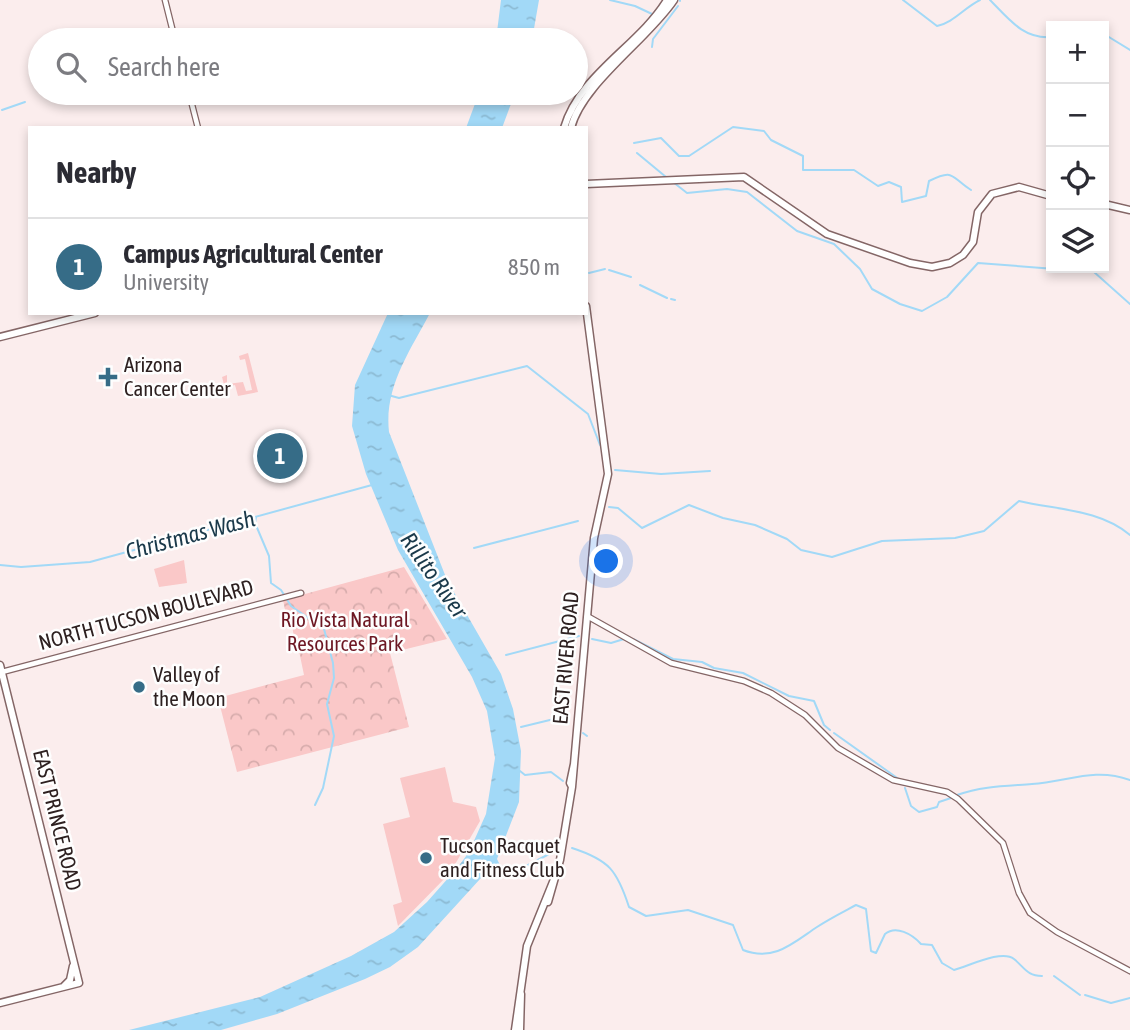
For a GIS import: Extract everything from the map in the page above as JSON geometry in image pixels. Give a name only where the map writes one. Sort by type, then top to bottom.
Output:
[{"type":"main road","points":[[588,86],[645,29],[667,0]]},
{"type":"main road","points":[[588,96],[656,25],[674,0]]},
{"type":"main road","points":[[566,126],[577,105]]},
{"type":"main road","points":[[572,126],[582,105]]},
{"type":"main road","points":[[588,187],[667,179],[736,176],[749,179],[827,234],[909,263],[932,267],[950,263],[963,255],[973,242],[978,212],[992,194],[1019,187],[1046,195]]},
{"type":"main road","points":[[1109,205],[1130,211]]},
{"type":"main road","points":[[0,337],[87,315]]},
{"type":"main road","name":"EAST RIVER ROAD","points":[[518,1030],[527,946],[555,877],[572,787],[594,538],[606,492],[608,458],[587,315]]},
{"type":"main road","name":"EAST PRINCE ROAD","points":[[1,670],[79,983],[63,987]]},
{"type":"main road","points":[[0,1003],[63,987],[70,980],[73,960]]},
{"type":"street","points":[[165,0],[173,28]]},
{"type":"street","points":[[192,105],[197,126]]},
{"type":"street","name":"NORTH TUCSON BOULEVARD","points":[[1,670],[301,593]]},
{"type":"street","points":[[587,615],[672,663],[742,680],[771,693],[805,715],[838,748],[893,780],[947,792],[958,799],[1003,843],[1019,893],[1030,913],[1057,932],[1130,971]]},
{"type":"green space","points":[[248,353],[258,392],[238,396],[235,385],[228,387],[230,396],[227,396],[222,377],[227,375],[227,384],[243,382],[246,391],[252,390],[245,359],[240,360],[239,356]]},
{"type":"green space","points":[[184,560],[187,583],[159,587],[154,569]]},
{"type":"green space","name":"Rio Vista Natural Resources Park","points":[[404,567],[447,639],[390,653],[409,727],[237,772],[218,698],[304,675],[299,651],[296,651],[291,618],[286,614],[283,600]]},
{"type":"green space","name":"Tucson Racquet and Fitness Club","points":[[445,767],[453,802],[476,807],[480,821],[450,873],[398,926],[393,905],[402,902],[383,824],[410,817],[400,778]]},
{"type":"water","points":[[501,0],[539,0],[534,28],[498,28]]},
{"type":"water","points":[[475,105],[511,105],[503,126],[467,126]]},
{"type":"water","name":"Rillito River","points":[[387,315],[429,315],[400,370],[390,400],[389,432],[447,580],[501,674],[513,709],[521,751],[519,802],[497,859],[500,865],[515,870],[516,874],[498,873],[491,867],[418,947],[390,967],[365,979],[277,1014],[221,1030],[129,1030],[260,997],[351,956],[394,932],[427,902],[458,867],[469,852],[486,814],[495,758],[487,711],[472,677],[398,550],[366,474],[352,426],[355,385]]},
{"type":"waterway","points":[[610,0],[635,6],[652,14]]},
{"type":"waterway","points":[[903,0],[937,26],[948,22],[980,0]]},
{"type":"waterway","points":[[990,0],[1024,31],[1046,37]]},
{"type":"waterway","points":[[652,47],[653,39],[678,6]]},
{"type":"waterway","points":[[1109,37],[1130,50]]},
{"type":"waterway","points":[[2,110],[25,102]]},
{"type":"waterway","points":[[634,143],[661,138],[679,156],[689,156],[733,127],[764,131],[771,140],[803,156],[803,170],[854,170],[878,186],[889,182],[901,187],[902,202],[926,196],[929,181],[944,175],[952,176],[971,190]]},
{"type":"waterway","points":[[637,153],[666,177]]},
{"type":"waterway","points":[[673,182],[687,193],[727,189],[747,192],[797,231],[834,244],[860,269],[872,289],[900,304],[922,311],[947,297],[978,263],[1094,272],[1130,304]]},
{"type":"waterway","points":[[589,273],[605,269]]},
{"type":"waterway","points":[[609,270],[631,277]]},
{"type":"waterway","points":[[640,285],[667,298]]},
{"type":"waterway","points":[[671,299],[675,300]]},
{"type":"waterway","points":[[388,395],[399,398],[527,366],[588,414],[600,445]]},
{"type":"waterway","points":[[615,470],[661,474],[710,471]]},
{"type":"waterway","name":"Christmas Wash","points":[[0,565],[21,567],[90,562],[372,485]]},
{"type":"waterway","points":[[609,507],[618,508],[642,528],[689,505],[723,518],[755,525],[787,539],[801,550],[832,557],[882,541],[955,538],[984,531],[1019,501],[1091,515],[1118,526],[1130,535]]},
{"type":"waterway","points":[[256,517],[255,523],[269,556],[271,583],[281,590],[291,606],[324,629],[333,663],[334,678],[327,704],[334,736],[323,788],[315,805]]},
{"type":"waterway","points":[[474,548],[578,521]]},
{"type":"waterway","points":[[506,655],[579,636]]},
{"type":"waterway","points":[[592,639],[611,643],[624,639]]},
{"type":"waterway","points":[[633,639],[673,659],[702,662],[714,668],[743,673],[789,696],[814,701],[824,725],[830,730]]},
{"type":"waterway","points":[[521,727],[554,719],[569,723]]},
{"type":"waterway","points":[[583,733],[587,736]]},
{"type":"waterway","points":[[834,733],[900,780]]},
{"type":"waterway","points":[[520,771],[525,775],[551,772],[563,781]]},
{"type":"waterway","points":[[957,795],[985,788],[1045,783],[1092,775],[1117,776],[1130,780]]},
{"type":"waterway","points":[[905,788],[911,806],[919,812],[937,807],[939,802],[951,798]]},
{"type":"waterway","points":[[572,848],[595,857],[610,868],[629,907],[646,916],[688,910],[733,925],[743,950],[754,953],[764,954],[783,949],[856,905],[866,909],[871,951],[876,953],[885,934],[894,930],[909,934],[921,944],[932,945],[942,963],[954,970],[985,959],[1009,956],[1029,973],[1042,976]]},
{"type":"waterway","points":[[515,872],[551,853]]},
{"type":"waterway","points":[[1054,976],[1080,995]]},
{"type":"waterway","points":[[1085,995],[1111,1003],[1130,998]]},
{"type":"place","name":"Arizona Cancer Center","points":[[108,377]]},
{"type":"place","name":"Campus Agricultural Center","points":[[280,456]]},
{"type":"place","name":"Valley of the Moon","points":[[139,687]]},
{"type":"place","name":"Tucson Racquet and Fitness Club","points":[[426,858]]}]
